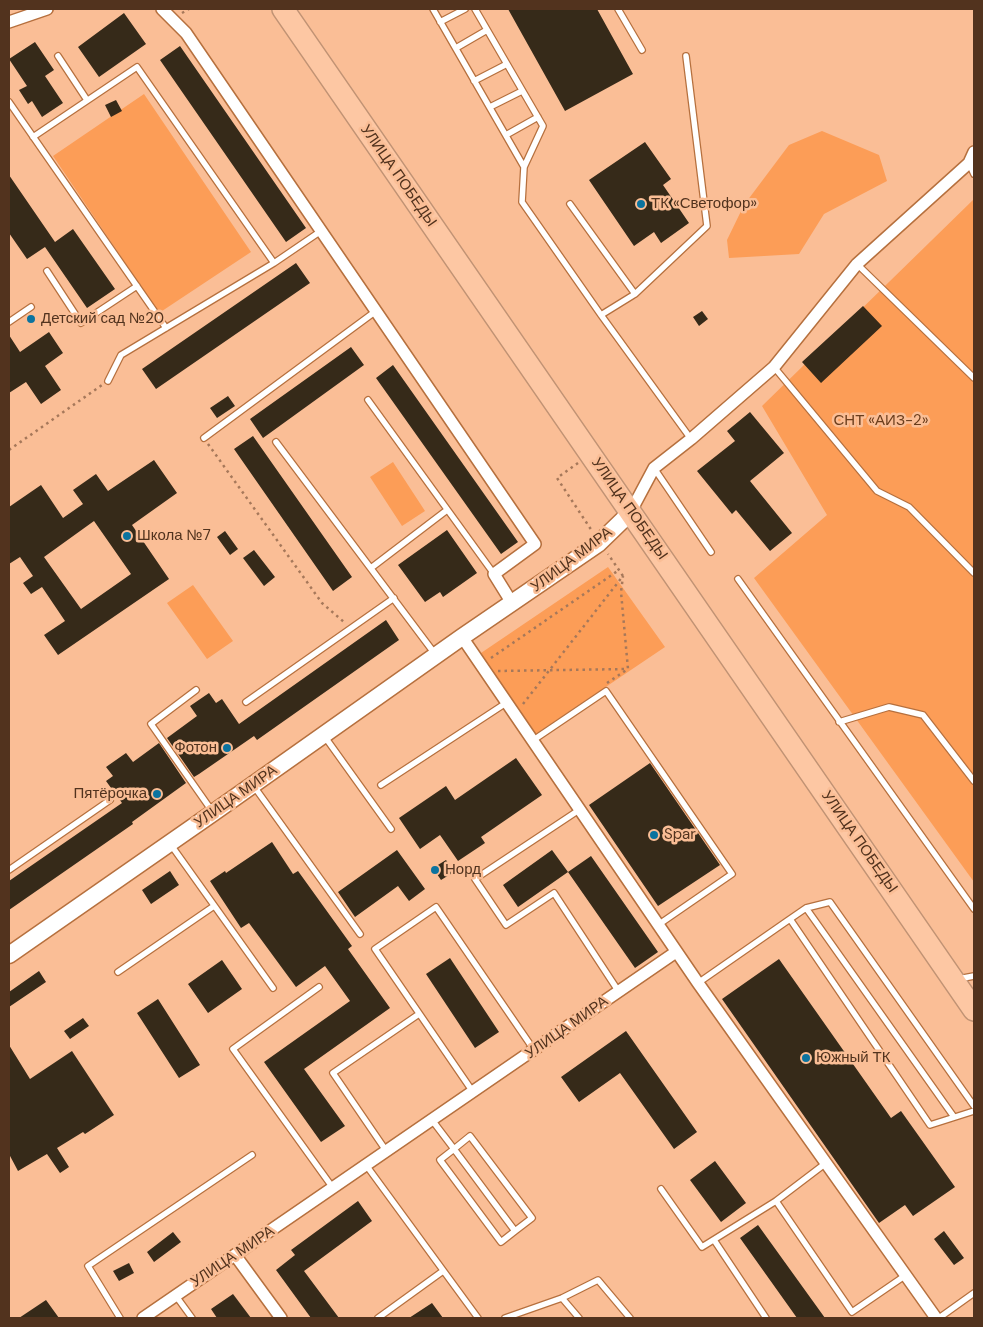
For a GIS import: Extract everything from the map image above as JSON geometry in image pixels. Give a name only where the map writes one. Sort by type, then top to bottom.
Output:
[{"type":"highway","name":"УЛИЦА ПОБЕДЫ","points":[[283,9],[974,1010]]},
{"type":"street","points":[[9,22],[47,9]]},
{"type":"street","points":[[162,9],[186,33],[534,544],[494,574],[512,603]]},
{"type":"street","points":[[630,513],[654,468],[691,439],[774,367],[857,264],[972,169],[974,152]]},
{"type":"street","name":"УЛИЦА МИРА","points":[[9,955],[598,544],[630,513]]},
{"type":"street","points":[[462,638],[676,952],[938,1318]]},
{"type":"street","name":"УЛИЦА МИРА","points":[[143,1318],[676,952]]},
{"type":"street","points":[[235,1255],[281,1318]]},
{"type":"lane","points":[[433,9],[524,167]]},
{"type":"lane","points":[[440,22],[465,9]]},
{"type":"lane","points":[[475,9],[542,126],[524,167],[522,202],[691,439]]},
{"type":"lane","points":[[618,9],[642,50]]},
{"type":"lane","points":[[456,48],[487,30]]},
{"type":"lane","points":[[58,56],[87,100]]},
{"type":"lane","points":[[601,315],[635,294],[707,226],[686,56]]},
{"type":"lane","points":[[474,80],[507,64]]},
{"type":"lane","points":[[33,137],[138,67],[274,263]]},
{"type":"lane","points":[[490,107],[522,91]]},
{"type":"lane","points":[[9,102],[166,328]]},
{"type":"lane","points":[[506,135],[538,117]]},
{"type":"lane","points":[[570,204],[635,294]]},
{"type":"lane","points":[[108,381],[121,355],[274,263],[321,231]]},
{"type":"lane","points":[[857,264],[974,378]]},
{"type":"lane","points":[[47,271],[81,323],[137,286]]},
{"type":"lane","points":[[9,322],[31,308]]},
{"type":"lane","points":[[204,438],[376,312]]},
{"type":"lane","points":[[774,367],[877,490],[909,507],[974,573]]},
{"type":"lane","points":[[368,400],[494,574]]},
{"type":"lane","points":[[276,442],[437,655]]},
{"type":"lane","points":[[654,468],[712,552]]},
{"type":"lane","points":[[371,568],[447,510]]},
{"type":"lane","points":[[738,579],[974,909]]},
{"type":"lane","points":[[246,702],[394,598]]},
{"type":"lane","points":[[196,690],[151,724],[214,813]]},
{"type":"lane","points":[[532,741],[606,691],[732,874],[658,925]]},
{"type":"lane","points":[[381,785],[506,703]]},
{"type":"lane","points":[[840,722],[889,707],[923,714],[974,781]]},
{"type":"lane","points":[[324,735],[391,828]]},
{"type":"lane","points":[[253,785],[360,934]]},
{"type":"lane","points":[[9,870],[110,800]]},
{"type":"lane","points":[[579,810],[475,879],[506,925],[554,893],[619,992]]},
{"type":"lane","points":[[170,843],[273,988]]},
{"type":"lane","points":[[698,983],[806,908],[830,902],[974,1106]]},
{"type":"lane","points":[[118,972],[214,906]]},
{"type":"lane","points":[[473,1092],[375,949],[436,907],[534,1050]]},
{"type":"lane","points":[[806,908],[954,1117]]},
{"type":"lane","points":[[790,919],[930,1125],[974,1111]]},
{"type":"lane","points":[[954,980],[974,976]]},
{"type":"lane","points":[[319,987],[233,1048],[333,1188]]},
{"type":"lane","points":[[387,1152],[333,1073],[419,1014]]},
{"type":"lane","points":[[432,1120],[515,1231]]},
{"type":"lane","points":[[470,1136],[532,1218],[515,1231],[501,1242],[440,1160],[470,1136]]},
{"type":"lane","points":[[120,1318],[88,1266],[252,1155]]},
{"type":"lane","points":[[661,1189],[702,1247],[776,1201],[826,1162]]},
{"type":"lane","points":[[366,1165],[478,1318]]},
{"type":"lane","points":[[776,1201],[852,1312],[906,1275]]},
{"type":"lane","points":[[714,1240],[766,1318]]},
{"type":"lane","points":[[378,1318],[444,1271]]},
{"type":"lane","points":[[505,1318],[562,1298],[598,1280],[630,1318]]},
{"type":"lane","points":[[938,1318],[974,1293]]},
{"type":"lane","points":[[176,1296],[192,1318]]},
{"type":"lane","points":[[562,1298],[579,1318]]},
{"type":"path","points":[[9,450],[108,381]]},
{"type":"path","points":[[204,438],[322,603],[350,628]]},
{"type":"path","points":[[487,660],[619,570]]},
{"type":"path","points":[[623,576],[621,592],[628,668]]},
{"type":"path","points":[[499,679],[494,671],[628,668]]},
{"type":"path","points":[[604,685],[628,668]]},
{"type":"green space","points":[[144,94],[251,252],[159,313],[53,156]]},
{"type":"green space","points":[[822,131],[879,155],[887,181],[824,214],[799,254],[729,258],[727,240],[744,205],[789,145]]},
{"type":"green space","name":"СНТ «АИЗ-2»","points":[[974,199],[974,882],[754,578],[827,515],[762,406]]},
{"type":"green space","points":[[393,462],[425,511],[402,526],[370,477]]},
{"type":"green space","points":[[608,567],[665,647],[533,736],[481,653]]},
{"type":"green space","points":[[193,585],[233,641],[207,659],[167,603]]},
{"type":"building","points":[[508,9],[597,9],[633,74],[565,111]]},
{"type":"building","points":[[124,13],[146,44],[99,77],[78,47]]},
{"type":"building","points":[[35,42],[54,70],[45,76],[63,103],[42,117],[32,101],[28,104],[19,90],[27,86],[9,59]]},
{"type":"building","points":[[180,46],[306,228],[286,242],[160,60]]},
{"type":"building","points":[[116,100],[122,111],[111,117],[105,105]]},
{"type":"building","name":"ТК «Светофор»","points":[[645,142],[671,179],[663,185],[689,223],[661,243],[654,232],[634,246],[589,180]]},
{"type":"building","points":[[9,175],[55,242],[73,229],[115,289],[87,308],[45,247],[27,259],[9,233]]},
{"type":"building","points":[[296,263],[310,283],[156,389],[142,369]]},
{"type":"building","points":[[863,306],[882,326],[821,383],[802,362]]},
{"type":"building","points":[[702,311],[708,319],[699,326],[693,317]]},
{"type":"building","points":[[49,332],[63,353],[45,366],[61,390],[41,404],[26,382],[9,393],[9,335],[20,352]]},
{"type":"building","points":[[351,347],[364,365],[263,438],[250,419]]},
{"type":"building","points":[[393,365],[518,542],[501,554],[376,378]]},
{"type":"building","points":[[228,396],[235,406],[217,418],[210,408]]},
{"type":"building","points":[[750,412],[784,453],[750,481],[792,533],[770,551],[736,510],[732,514],[697,471],[735,441],[727,431]]},
{"type":"building","points":[[253,436],[352,577],[333,591],[234,449]]},
{"type":"building","points":[[154,460],[177,493],[132,525],[169,579],[58,655],[44,635],[65,621],[42,587],[31,594],[23,583],[33,576],[20,557],[9,564],[9,507],[41,485],[63,518],[83,504],[73,490],[96,474],[108,491]],"holes":[[[94,521],[131,574],[81,609],[44,557]]]},
{"type":"building","points":[[447,530],[477,573],[443,597],[440,592],[425,602],[398,565]]},
{"type":"building","points":[[225,531],[238,549],[230,555],[217,537]]},
{"type":"building","points":[[254,550],[275,577],[264,586],[243,558]]},
{"type":"building","points":[[386,620],[399,640],[257,740],[254,736],[194,777],[167,738],[197,716],[190,706],[209,693],[216,703],[222,699],[239,724]]},
{"type":"building","points":[[159,743],[186,783],[132,822],[133,824],[9,910],[9,881],[122,803],[106,781],[113,776],[106,767],[126,753],[133,762]]},
{"type":"building","points":[[516,758],[542,795],[481,837],[485,843],[458,861],[440,835],[420,849],[399,818],[446,786],[455,800]]},
{"type":"building","name":"Spar","points":[[650,763],[720,865],[658,906],[589,805]]},
{"type":"building","points":[[272,842],[293,874],[298,871],[352,946],[348,949],[390,1008],[304,1069],[345,1126],[321,1142],[264,1062],[350,1001],[325,966],[296,987],[249,923],[241,928],[210,881],[225,871],[226,873]]},
{"type":"building","points":[[397,850],[425,889],[409,901],[398,886],[355,917],[338,892]]},
{"type":"building","points":[[552,850],[568,872],[518,907],[503,885]]},
{"type":"building","points":[[591,856],[658,952],[635,968],[568,872]]},
{"type":"building","points":[[446,860],[454,872],[441,880],[433,868]]},
{"type":"building","points":[[170,871],[179,885],[151,904],[142,890]]},
{"type":"building","points":[[450,958],[499,1032],[475,1048],[426,974]]},
{"type":"building","name":"Южный ТК","points":[[779,959],[891,1118],[901,1111],[955,1187],[913,1216],[905,1205],[879,1223],[722,999]]},
{"type":"building","points":[[222,960],[242,989],[208,1013],[188,984]]},
{"type":"building","points":[[39,971],[46,982],[9,1007],[9,992]]},
{"type":"building","points":[[158,999],[200,1065],[179,1078],[137,1013]]},
{"type":"building","points":[[83,1018],[89,1026],[70,1039],[64,1031]]},
{"type":"building","points":[[626,1031],[697,1132],[674,1149],[620,1073],[579,1102],[561,1077]]},
{"type":"building","points":[[9,1045],[30,1079],[72,1051],[114,1115],[85,1134],[83,1132],[57,1148],[69,1167],[60,1173],[47,1154],[18,1171],[9,1154]]},
{"type":"building","points":[[715,1161],[746,1203],[721,1222],[690,1180]]},
{"type":"building","points":[[358,1201],[372,1221],[304,1271],[339,1318],[311,1318],[276,1270],[295,1255],[291,1250]]},
{"type":"building","points":[[758,1225],[825,1318],[797,1318],[740,1238]]},
{"type":"building","points":[[944,1231],[964,1258],[954,1265],[934,1239]]},
{"type":"building","points":[[173,1232],[181,1242],[154,1262],[147,1252]]},
{"type":"building","points":[[129,1263],[134,1273],[119,1281],[113,1271]]},
{"type":"building","points":[[233,1294],[251,1318],[217,1318],[211,1309]]},
{"type":"building","points":[[46,1300],[59,1318],[19,1318]]},
{"type":"building","points":[[432,1303],[443,1318],[409,1318]]},
{"type":"place","name":"ТК «Светофор»","points":[[641,204]]},
{"type":"place","name":"Детский сад №20","points":[[31,319]]},
{"type":"place","name":"Школа №7","points":[[127,536]]},
{"type":"place","name":"Фотон","points":[[227,748]]},
{"type":"place","name":"Пятёрочка","points":[[157,794]]},
{"type":"place","name":"Spar","points":[[654,835]]},
{"type":"place","name":"Норд","points":[[435,870]]},
{"type":"place","name":"Южный ТК","points":[[806,1058]]}]
